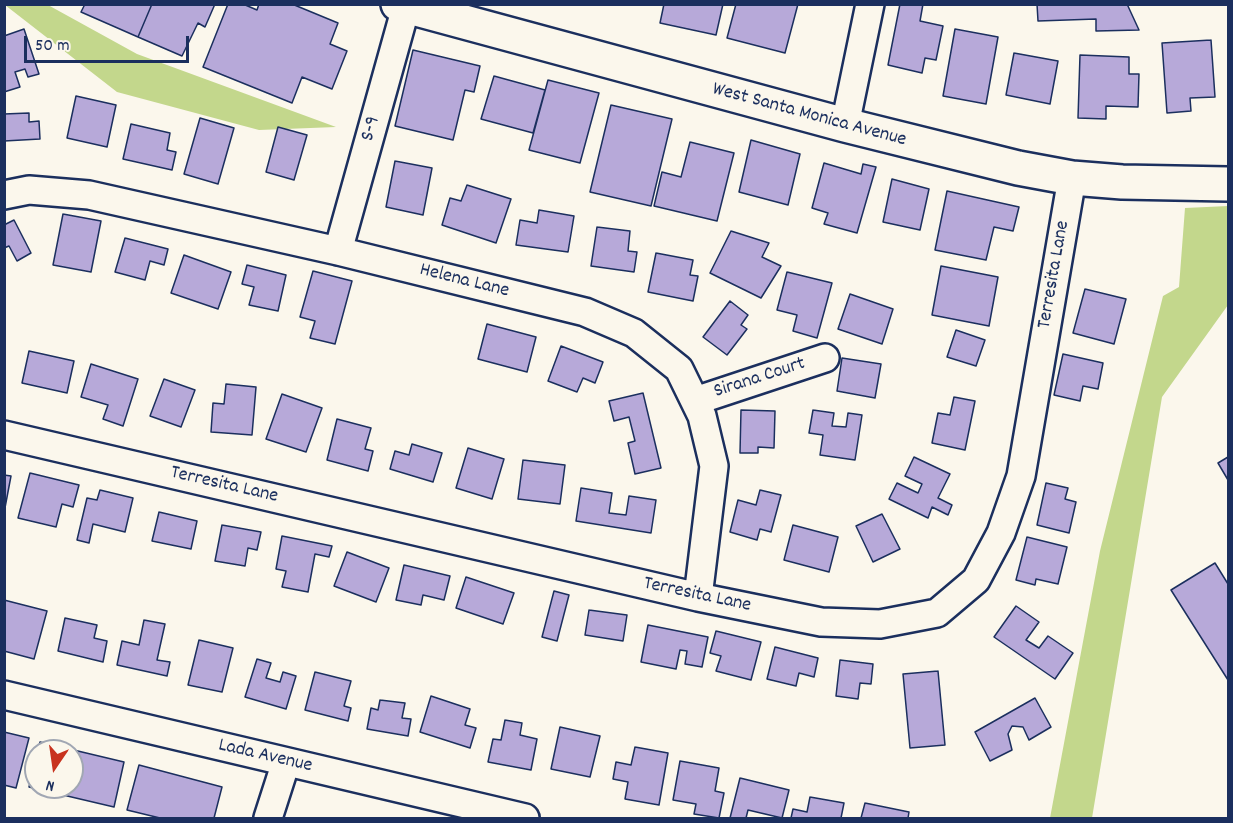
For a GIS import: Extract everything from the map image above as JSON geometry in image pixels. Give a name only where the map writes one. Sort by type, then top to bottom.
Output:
[{"type":"main road","name":"West Santa Monica Avenue","points":[[402,6],[965,156],[1072,178],[1122,182],[1228,184]]},
{"type":"street","points":[[845,125],[870,4]]},
{"type":"street","name":"S-9","points":[[338,251],[402,6]]},
{"type":"street","name":"Terresita Lane","points":[[4,435],[698,597],[821,622],[880,624],[937,613],[976,580],[1001,533],[1021,476],[1072,178]]},
{"type":"street","name":"Helena Lane","points":[[4,195],[29,190],[89,195],[338,251],[585,312],[634,333],[679,369],[702,416],[714,466],[698,597]]},
{"type":"street","name":"Sirana Court","points":[[695,401],[825,358]]},
{"type":"street","name":"Lada Avenue","points":[[4,695],[525,819]]},
{"type":"street","points":[[268,819],[286,762]]},
{"type":"green space","points":[[5,5],[48,5],[137,54],[336,127],[259,130],[117,92]]},
{"type":"green space","points":[[1228,206],[1228,305],[1162,397],[1092,818],[1050,818],[1100,551],[1163,296],[1179,287],[1185,208]]},
{"type":"building","points":[[85,4],[152,4],[138,37],[81,12]]},
{"type":"building","points":[[152,4],[215,4],[205,27],[198,23],[182,56],[138,37]]},
{"type":"building","points":[[228,4],[243,4],[257,10],[259,4],[292,4],[338,23],[330,44],[347,51],[332,89],[302,77],[292,103],[203,67]]},
{"type":"building","points":[[664,4],[723,4],[716,35],[660,23]]},
{"type":"building","points":[[736,4],[798,4],[785,53],[727,38]]},
{"type":"building","points":[[900,4],[923,4],[920,21],[943,26],[936,60],[925,58],[922,73],[888,65]]},
{"type":"building","points":[[1037,4],[1127,4],[1139,30],[1096,31],[1096,19],[1038,21]]},
{"type":"building","points":[[24,29],[39,74],[28,77],[25,69],[15,72],[20,87],[4,92],[4,36]]},
{"type":"building","points":[[955,29],[998,37],[986,104],[943,96]]},
{"type":"building","points":[[1211,40],[1215,97],[1190,98],[1191,111],[1167,113],[1162,43]]},
{"type":"building","points":[[413,50],[480,66],[474,92],[465,90],[453,140],[395,126]]},
{"type":"building","points":[[1014,53],[1058,61],[1050,104],[1006,95]]},
{"type":"building","points":[[1080,55],[1129,57],[1129,74],[1139,74],[1138,107],[1106,106],[1106,119],[1078,118]]},
{"type":"building","points":[[494,76],[545,90],[533,133],[481,119]]},
{"type":"building","points":[[548,80],[599,93],[580,163],[529,150]]},
{"type":"building","points":[[76,96],[116,105],[107,147],[67,138]]},
{"type":"building","points":[[611,105],[672,119],[651,206],[590,192]]},
{"type":"building","points":[[29,113],[29,122],[39,121],[40,139],[4,141],[4,114]]},
{"type":"building","points":[[200,118],[234,128],[218,184],[184,174]]},
{"type":"building","points":[[131,124],[170,133],[167,150],[176,152],[172,170],[123,159]]},
{"type":"building","points":[[278,127],[307,135],[294,180],[266,172]]},
{"type":"building","points":[[751,140],[800,154],[788,205],[739,192]]},
{"type":"building","points":[[690,142],[734,153],[717,221],[654,206],[662,172],[681,177]]},
{"type":"building","points":[[395,161],[432,168],[423,215],[386,207]]},
{"type":"building","points":[[824,163],[861,174],[863,164],[876,167],[857,233],[824,224],[828,213],[812,208]]},
{"type":"building","points":[[892,179],[929,189],[920,230],[883,222]]},
{"type":"building","points":[[467,185],[511,199],[496,243],[442,225],[450,198],[461,201]]},
{"type":"building","points":[[947,191],[1019,207],[1013,231],[994,227],[986,260],[935,250]]},
{"type":"building","points":[[539,210],[574,216],[568,252],[516,245],[520,220],[537,223]]},
{"type":"building","points":[[63,214],[101,221],[91,272],[53,265]]},
{"type":"building","points":[[14,220],[31,253],[17,261],[9,246],[4,248],[4,225]]},
{"type":"building","points":[[597,227],[630,231],[628,251],[637,252],[634,272],[591,266]]},
{"type":"building","points":[[731,231],[769,243],[762,257],[781,266],[761,298],[710,273]]},
{"type":"building","points":[[125,238],[168,249],[164,265],[150,261],[145,280],[115,272]]},
{"type":"building","points":[[656,253],[693,260],[690,275],[698,276],[693,301],[648,292]]},
{"type":"building","points":[[184,255],[231,272],[218,309],[171,293]]},
{"type":"building","points":[[247,265],[286,275],[278,311],[249,305],[254,287],[242,284]]},
{"type":"building","points":[[941,266],[998,277],[989,326],[932,315]]},
{"type":"building","points":[[313,271],[352,281],[335,344],[310,338],[315,321],[300,317]]},
{"type":"building","points":[[787,272],[832,283],[817,338],[793,331],[797,315],[777,310]]},
{"type":"building","points":[[1085,289],[1126,299],[1114,344],[1073,333]]},
{"type":"building","points":[[850,294],[893,309],[882,344],[838,329]]},
{"type":"building","points":[[730,301],[748,315],[741,325],[747,329],[727,355],[703,337]]},
{"type":"building","points":[[487,324],[536,337],[527,372],[478,359]]},
{"type":"building","points":[[956,330],[985,340],[976,366],[947,357]]},
{"type":"building","points":[[561,346],[603,362],[595,383],[583,378],[577,392],[548,381]]},
{"type":"building","points":[[29,351],[74,361],[67,393],[22,383]]},
{"type":"building","points":[[1063,354],[1103,363],[1098,389],[1083,386],[1080,401],[1054,395]]},
{"type":"building","points":[[842,358],[881,364],[875,398],[837,391]]},
{"type":"building","points":[[91,364],[138,379],[123,426],[103,419],[108,405],[81,397]]},
{"type":"building","points":[[164,379],[195,390],[181,427],[150,416]]},
{"type":"building","points":[[226,384],[256,387],[252,435],[211,432],[213,403],[224,404]]},
{"type":"building","points":[[643,393],[661,468],[635,474],[628,443],[635,441],[629,417],[614,421],[609,401]]},
{"type":"building","points":[[282,394],[322,408],[306,452],[266,439]]},
{"type":"building","points":[[954,397],[975,401],[965,450],[932,443],[938,413],[950,415]]},
{"type":"building","points":[[741,410],[775,411],[774,448],[758,447],[758,453],[740,453]]},
{"type":"building","points":[[813,410],[834,413],[832,426],[846,427],[848,413],[862,415],[855,460],[820,455],[823,435],[809,433]]},
{"type":"building","points":[[337,419],[371,428],[365,449],[373,451],[368,471],[327,460]]},
{"type":"building","points":[[412,444],[442,453],[433,482],[390,469],[395,451],[409,455]]},
{"type":"building","points":[[468,448],[504,459],[492,499],[456,488]]},
{"type":"building","points":[[914,457],[950,474],[938,498],[952,505],[948,515],[932,507],[928,518],[889,499],[897,483],[918,493],[922,484],[905,476]]},
{"type":"building","points":[[1228,457],[1228,480],[1218,463]]},
{"type":"building","points":[[523,460],[565,465],[560,504],[518,499]]},
{"type":"building","points":[[30,473],[79,485],[73,507],[62,504],[56,527],[18,518]]},
{"type":"building","points":[[4,475],[11,476],[4,513]]},
{"type":"building","points":[[1046,483],[1068,488],[1065,499],[1076,502],[1069,533],[1037,525]]},
{"type":"building","points":[[581,488],[612,493],[609,513],[626,515],[629,496],[656,500],[651,533],[576,521]]},
{"type":"building","points":[[100,490],[133,498],[125,532],[93,524],[89,543],[77,540],[87,498],[97,500]]},
{"type":"building","points":[[760,490],[781,495],[771,532],[760,529],[757,540],[730,532],[738,500],[756,505]]},
{"type":"building","points":[[159,512],[197,521],[191,549],[152,541]]},
{"type":"building","points":[[882,514],[900,549],[873,562],[856,526]]},
{"type":"building","points":[[222,525],[261,532],[257,550],[248,548],[245,566],[215,561]]},
{"type":"building","points":[[793,525],[838,537],[829,572],[784,560]]},
{"type":"building","points":[[282,536],[332,546],[329,557],[315,554],[308,592],[282,587],[286,571],[276,569]]},
{"type":"building","points":[[1027,537],[1067,547],[1058,584],[1036,579],[1035,585],[1016,580]]},
{"type":"building","points":[[347,552],[389,568],[376,602],[334,586]]},
{"type":"building","points":[[1215,563],[1228,584],[1228,680],[1171,590]]},
{"type":"building","points":[[404,565],[450,576],[444,600],[423,595],[421,605],[396,600]]},
{"type":"building","points":[[466,577],[514,593],[503,624],[456,608]]},
{"type":"building","points":[[554,591],[569,595],[557,641],[542,637]]},
{"type":"building","points":[[4,600],[47,611],[34,659],[4,651]]},
{"type":"building","points":[[1016,606],[1039,622],[1026,640],[1039,648],[1048,636],[1073,653],[1055,679],[994,637]]},
{"type":"building","points":[[589,610],[627,615],[623,641],[585,635]]},
{"type":"building","points":[[65,618],[97,625],[94,638],[107,641],[103,662],[58,651]]},
{"type":"building","points":[[144,620],[165,624],[157,660],[170,662],[167,676],[117,665],[122,641],[139,645]]},
{"type":"building","points":[[648,625],[708,637],[702,667],[685,664],[687,651],[680,650],[676,669],[641,662]]},
{"type":"building","points":[[716,631],[761,642],[751,680],[716,671],[721,656],[710,653]]},
{"type":"building","points":[[199,640],[233,648],[222,692],[188,685]]},
{"type":"building","points":[[775,647],[818,658],[814,677],[799,673],[796,686],[767,679]]},
{"type":"building","points":[[257,659],[271,663],[266,678],[280,682],[283,672],[296,676],[286,709],[245,697]]},
{"type":"building","points":[[840,660],[873,664],[871,684],[860,683],[858,699],[836,696]]},
{"type":"building","points":[[938,671],[945,745],[910,748],[903,674]]},
{"type":"building","points":[[315,672],[351,681],[344,706],[351,708],[348,721],[305,710]]},
{"type":"building","points":[[431,696],[470,709],[465,725],[476,728],[470,748],[420,732]]},
{"type":"building","points":[[1035,698],[1051,727],[1029,740],[1023,727],[1012,726],[1008,734],[1012,750],[990,761],[975,732]]},
{"type":"building","points":[[380,700],[405,703],[402,718],[411,719],[408,736],[367,729],[371,708],[378,710]]},
{"type":"building","points":[[505,720],[522,723],[520,735],[537,739],[531,770],[488,762],[493,739],[501,740]]},
{"type":"building","points":[[560,727],[600,736],[590,777],[551,769]]},
{"type":"building","points":[[4,732],[29,738],[24,739],[24,757],[16,788],[4,785]]},
{"type":"building","points":[[635,747],[668,753],[659,805],[625,799],[628,782],[613,779],[616,762],[631,765]]},
{"type":"building","points":[[84,752],[124,762],[114,807],[80,799],[84,799]]},
{"type":"building","points":[[680,761],[719,768],[715,791],[724,793],[719,818],[694,814],[696,804],[673,800]]},
{"type":"building","points":[[139,765],[222,787],[214,818],[160,818],[127,810]]},
{"type":"building","points":[[740,778],[789,790],[782,818],[748,810],[746,818],[730,818]]},
{"type":"building","points":[[810,797],[844,803],[841,818],[791,818],[793,809],[807,812]]},
{"type":"building","points":[[865,803],[909,812],[908,818],[861,818]]}]
